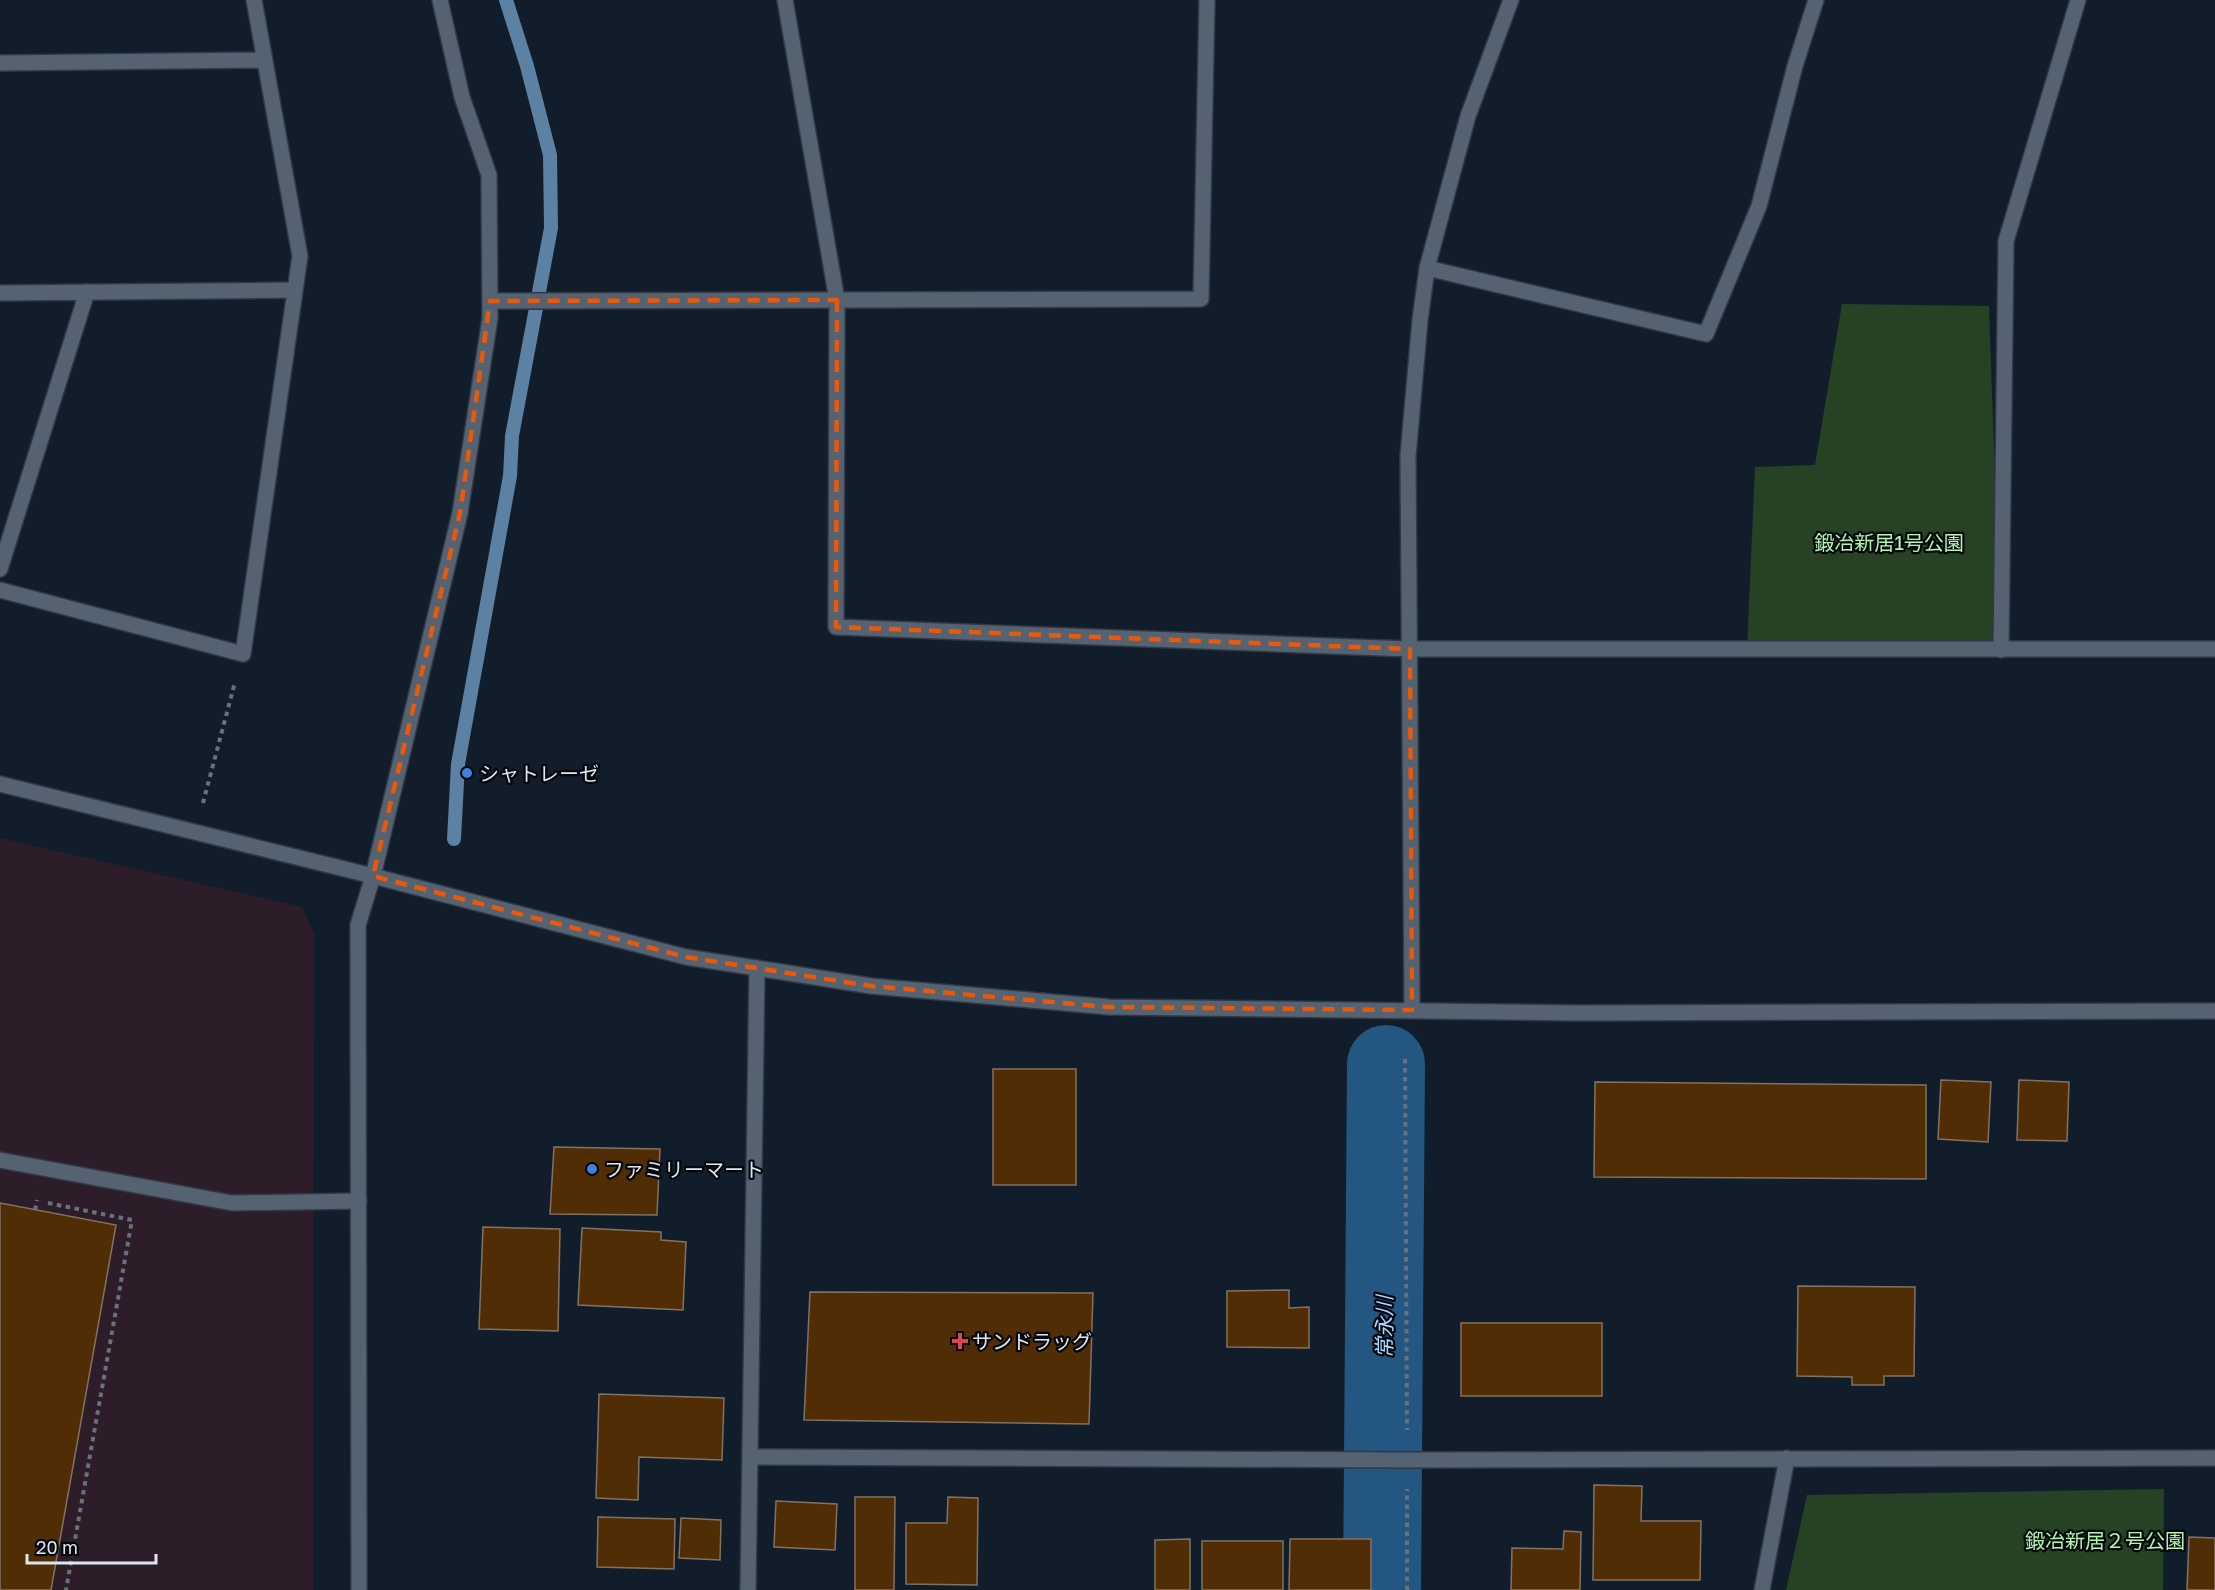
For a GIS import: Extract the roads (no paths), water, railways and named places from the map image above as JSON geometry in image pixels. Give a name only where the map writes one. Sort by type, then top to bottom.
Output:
[{"type":"street","points":[[0,590],[243,654],[300,256],[254,0]]},
{"type":"street","points":[[359,1590],[358,925],[373,876],[460,513],[490,318],[489,175],[462,97],[440,0]]},
{"type":"street","points":[[784,0],[837,300],[836,627],[1410,649],[2215,649]]},
{"type":"street","points":[[490,301],[1201,299],[1207,0]]},
{"type":"street","points":[[1412,1011],[1408,456],[1420,320],[1428,268],[1468,116],[1510,0]]},
{"type":"street","points":[[1428,268],[1706,334],[1759,206],[1795,66],[1816,0]]},
{"type":"street","points":[[2001,650],[2006,242],[2078,0]]},
{"type":"street","points":[[0,63],[265,60]]},
{"type":"street","points":[[0,293],[294,290]]},
{"type":"street","points":[[0,569],[87,292]]},
{"type":"street","points":[[0,784],[373,876],[686,957],[871,986],[1109,1007],[1579,1013],[2215,1011]]},
{"type":"street","points":[[748,1590],[757,968]]},
{"type":"street","points":[[0,1160],[232,1203],[359,1201]]},
{"type":"street","points":[[750,1457],[1408,1460],[2215,1458]]},
{"type":"street","points":[[1762,1590],[1787,1458]]},
{"type":"waterway","points":[[454,839],[458,764],[510,476],[512,436],[551,228],[550,155],[527,66],[506,0]]},
{"type":"waterway","name":"常永川","points":[[1382,1590],[1386,1064]]},
{"type":"place","name":"シャトレーゼ","points":[[467,773]]},
{"type":"place","name":"ファミリーマート","points":[[592,1169]]},
{"type":"place","name":"サンドラッグ","points":[[960,1341]]},
{"type":"park label","name":"鍛冶新居1号公園","points":[[1889,542]]},
{"type":"park label","name":"鍛冶新居２号公園","points":[[2105,1540]]}]
